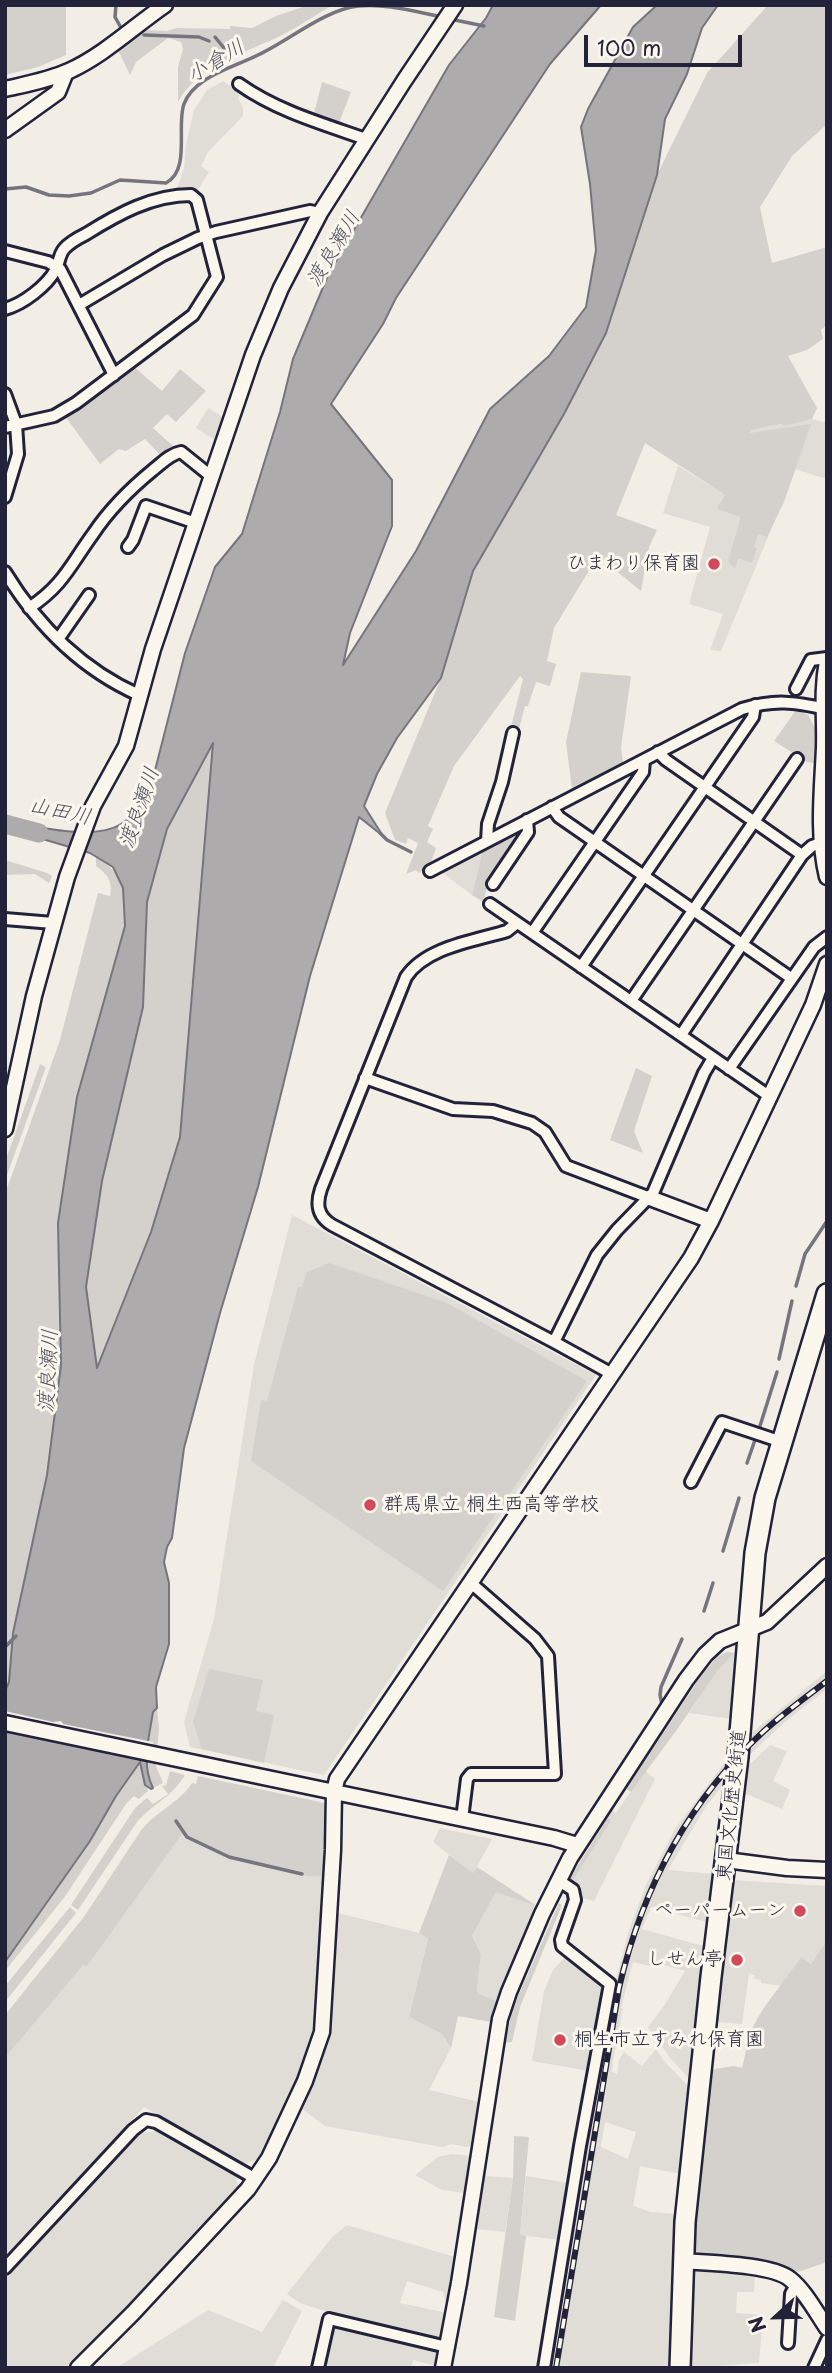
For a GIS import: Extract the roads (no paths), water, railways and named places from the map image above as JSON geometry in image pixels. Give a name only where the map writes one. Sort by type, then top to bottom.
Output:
[{"type":"highway","name":"東国文化歴史街道","points":[[680,2368],[682,2261],[711,1977],[726,1860],[732,1751],[757,1535],[765,1498],[827,1294]]},
{"type":"street","points":[[5,89],[66,72],[99,54],[165,5]]},
{"type":"street","points":[[5,1129],[26,1029],[71,867],[93,806],[127,746],[139,695],[266,322],[320,213],[453,8]]},
{"type":"street","points":[[5,130],[58,92],[66,72]]},
{"type":"street","points":[[239,84],[255,95],[295,114],[366,139]]},
{"type":"street","points":[[5,309],[32,294],[52,275],[65,248],[98,226],[137,205],[176,195],[191,195],[197,200],[218,277],[199,308],[61,413],[11,426]]},
{"type":"street","points":[[79,304],[163,255],[208,234],[310,211],[320,213]]},
{"type":"street","points":[[5,251],[57,266],[114,375]]},
{"type":"street","points":[[5,394],[18,454],[5,498]]},
{"type":"street","points":[[29,608],[49,593],[68,573],[106,517],[139,481],[170,456],[181,452],[212,477]]},
{"type":"street","points":[[128,547],[146,506],[196,523]]},
{"type":"street","points":[[5,572],[38,620],[92,669],[139,695]]},
{"type":"street","points":[[59,638],[89,595]]},
{"type":"street","points":[[796,689],[811,660],[827,660],[821,843],[827,877]]},
{"type":"street","points":[[430,871],[722,719],[755,705],[791,701],[824,708]]},
{"type":"street","points":[[581,967],[753,716],[755,705]]},
{"type":"street","points":[[487,841],[488,824],[502,782],[513,733]]},
{"type":"street","points":[[658,752],[802,855]]},
{"type":"street","points":[[532,933],[643,772],[644,760]]},
{"type":"street","points":[[631,1001],[797,760]]},
{"type":"street","points":[[552,807],[559,817],[791,978]]},
{"type":"street","points":[[493,884],[528,832],[527,820]]},
{"type":"street","points":[[681,1035],[802,855],[821,843]]},
{"type":"street","points":[[489,904],[769,1097]]},
{"type":"street","points":[[5,919],[54,923]]},
{"type":"street","points":[[517,923],[507,931],[430,955],[412,968],[406,977],[317,1202],[321,1216],[332,1225],[612,1374]]},
{"type":"street","points":[[729,1069],[814,947],[827,937]]},
{"type":"street","points":[[78,2368],[133,2313],[256,2179],[269,2158],[305,2081],[322,2032],[334,1792],[339,1775],[691,1258],[813,1005],[827,964]]},
{"type":"street","points":[[554,1342],[597,1255],[617,1230],[650,1198],[713,1058]]},
{"type":"street","points":[[365,1078],[453,1109],[493,1111],[531,1123],[545,1132],[566,1166],[711,1221]]},
{"type":"street","points":[[691,1482],[722,1422],[782,1442]]},
{"type":"street","points":[[443,2368],[500,2019],[558,1880],[577,1845],[698,1664],[720,1642],[766,1622],[827,1566]]},
{"type":"street","points":[[462,1819],[467,1779],[471,1774],[555,1774],[548,1656],[535,1639],[471,1583]]},
{"type":"street","points":[[5,1723],[577,1845]]},
{"type":"street","points":[[726,1860],[827,1870]]},
{"type":"street","points":[[544,2368],[580,2146],[610,1984],[562,1946],[561,1940],[575,1900],[573,1890],[558,1880]]},
{"type":"street","points":[[5,2268],[146,2120],[156,2122],[256,2179]]},
{"type":"street","points":[[682,2261],[773,2271],[786,2276],[796,2285],[827,2328]]},
{"type":"street","points":[[788,2343],[791,2294],[796,2285]]},
{"type":"street","points":[[318,2368],[329,2319],[447,2347]]},
{"type":"street","points":[[814,2368],[827,2340]]},
{"type":"water","name":"渡良瀬川","points":[[493,5],[601,5],[550,64],[396,298],[383,324],[331,404],[392,480],[392,526],[350,633],[343,665],[416,551],[490,409],[549,356],[586,307],[596,250],[581,127],[633,27],[657,5],[718,5],[702,28],[687,74],[665,119],[657,175],[606,333],[564,414],[473,571],[441,678],[397,738],[377,774],[364,806],[383,836],[359,817],[310,976],[258,1187],[220,1313],[184,1448],[172,1538],[164,1562],[169,1583],[169,1644],[156,1687],[157,1708],[153,1712],[147,1751],[147,1770],[153,1788],[145,1785],[140,1762],[90,1841],[5,1962],[5,1691],[9,1682],[13,1633],[47,1475],[61,1365],[58,1223],[77,1097],[125,926],[123,888],[113,867],[90,853],[12,830],[14,823],[84,832],[110,829],[131,816],[151,786],[185,653],[215,567],[242,534],[280,412],[293,359],[329,273],[449,65]],"holes":[[[213,743],[180,1137],[151,1232],[97,1368],[86,1287],[102,1181],[143,1007],[147,902],[167,829]]]},
{"type":"waterway","points":[[116,5],[115,17],[120,26]]},
{"type":"waterway","name":"小倉川","points":[[5,189],[26,187],[49,195],[69,196],[91,193],[120,180],[166,183],[174,177],[181,158],[184,104],[193,90],[211,76],[258,55],[320,19],[345,9],[379,6],[443,17]]},
{"type":"waterway","name":"小倉川","points":[[450,19],[484,26]]},
{"type":"waterway","points":[[144,35],[199,37],[209,41]]},
{"type":"waterway","points":[[215,37],[228,53]]},
{"type":"waterway","name":"山田川","points":[[5,824],[39,833]]},
{"type":"waterway","points":[[380,833],[387,840],[411,852]]},
{"type":"waterway","points":[[796,1286],[805,1254],[827,1221]]},
{"type":"waterway","points":[[779,1359],[792,1301]]},
{"type":"waterway","points":[[759,1429],[777,1372]]},
{"type":"waterway","points":[[747,1463],[756,1437]]},
{"type":"waterway","points":[[723,1551],[739,1498]]},
{"type":"waterway","points":[[704,1611],[713,1583]]},
{"type":"waterway","points":[[5,1647],[16,1636]]},
{"type":"waterway","points":[[662,1704],[661,1687],[682,1639]]},
{"type":"waterway","points":[[176,1821],[187,1837],[229,1857],[302,1874]]},
{"type":"railway","points":[[556,2368],[619,1988],[641,1916],[672,1848],[713,1786],[764,1731],[827,1681]]},
{"type":"place","name":"ひまわり保育園","points":[[714,564]]},
{"type":"place","name":"群馬県立 桐生西高等学校","points":[[370,1505]]},
{"type":"place","name":"ペーパームーン","points":[[800,1911]]},
{"type":"place","name":"しせん亭","points":[[737,1960]]},
{"type":"place","name":"桐生市立すみれ保育園","points":[[560,2040]]}]
